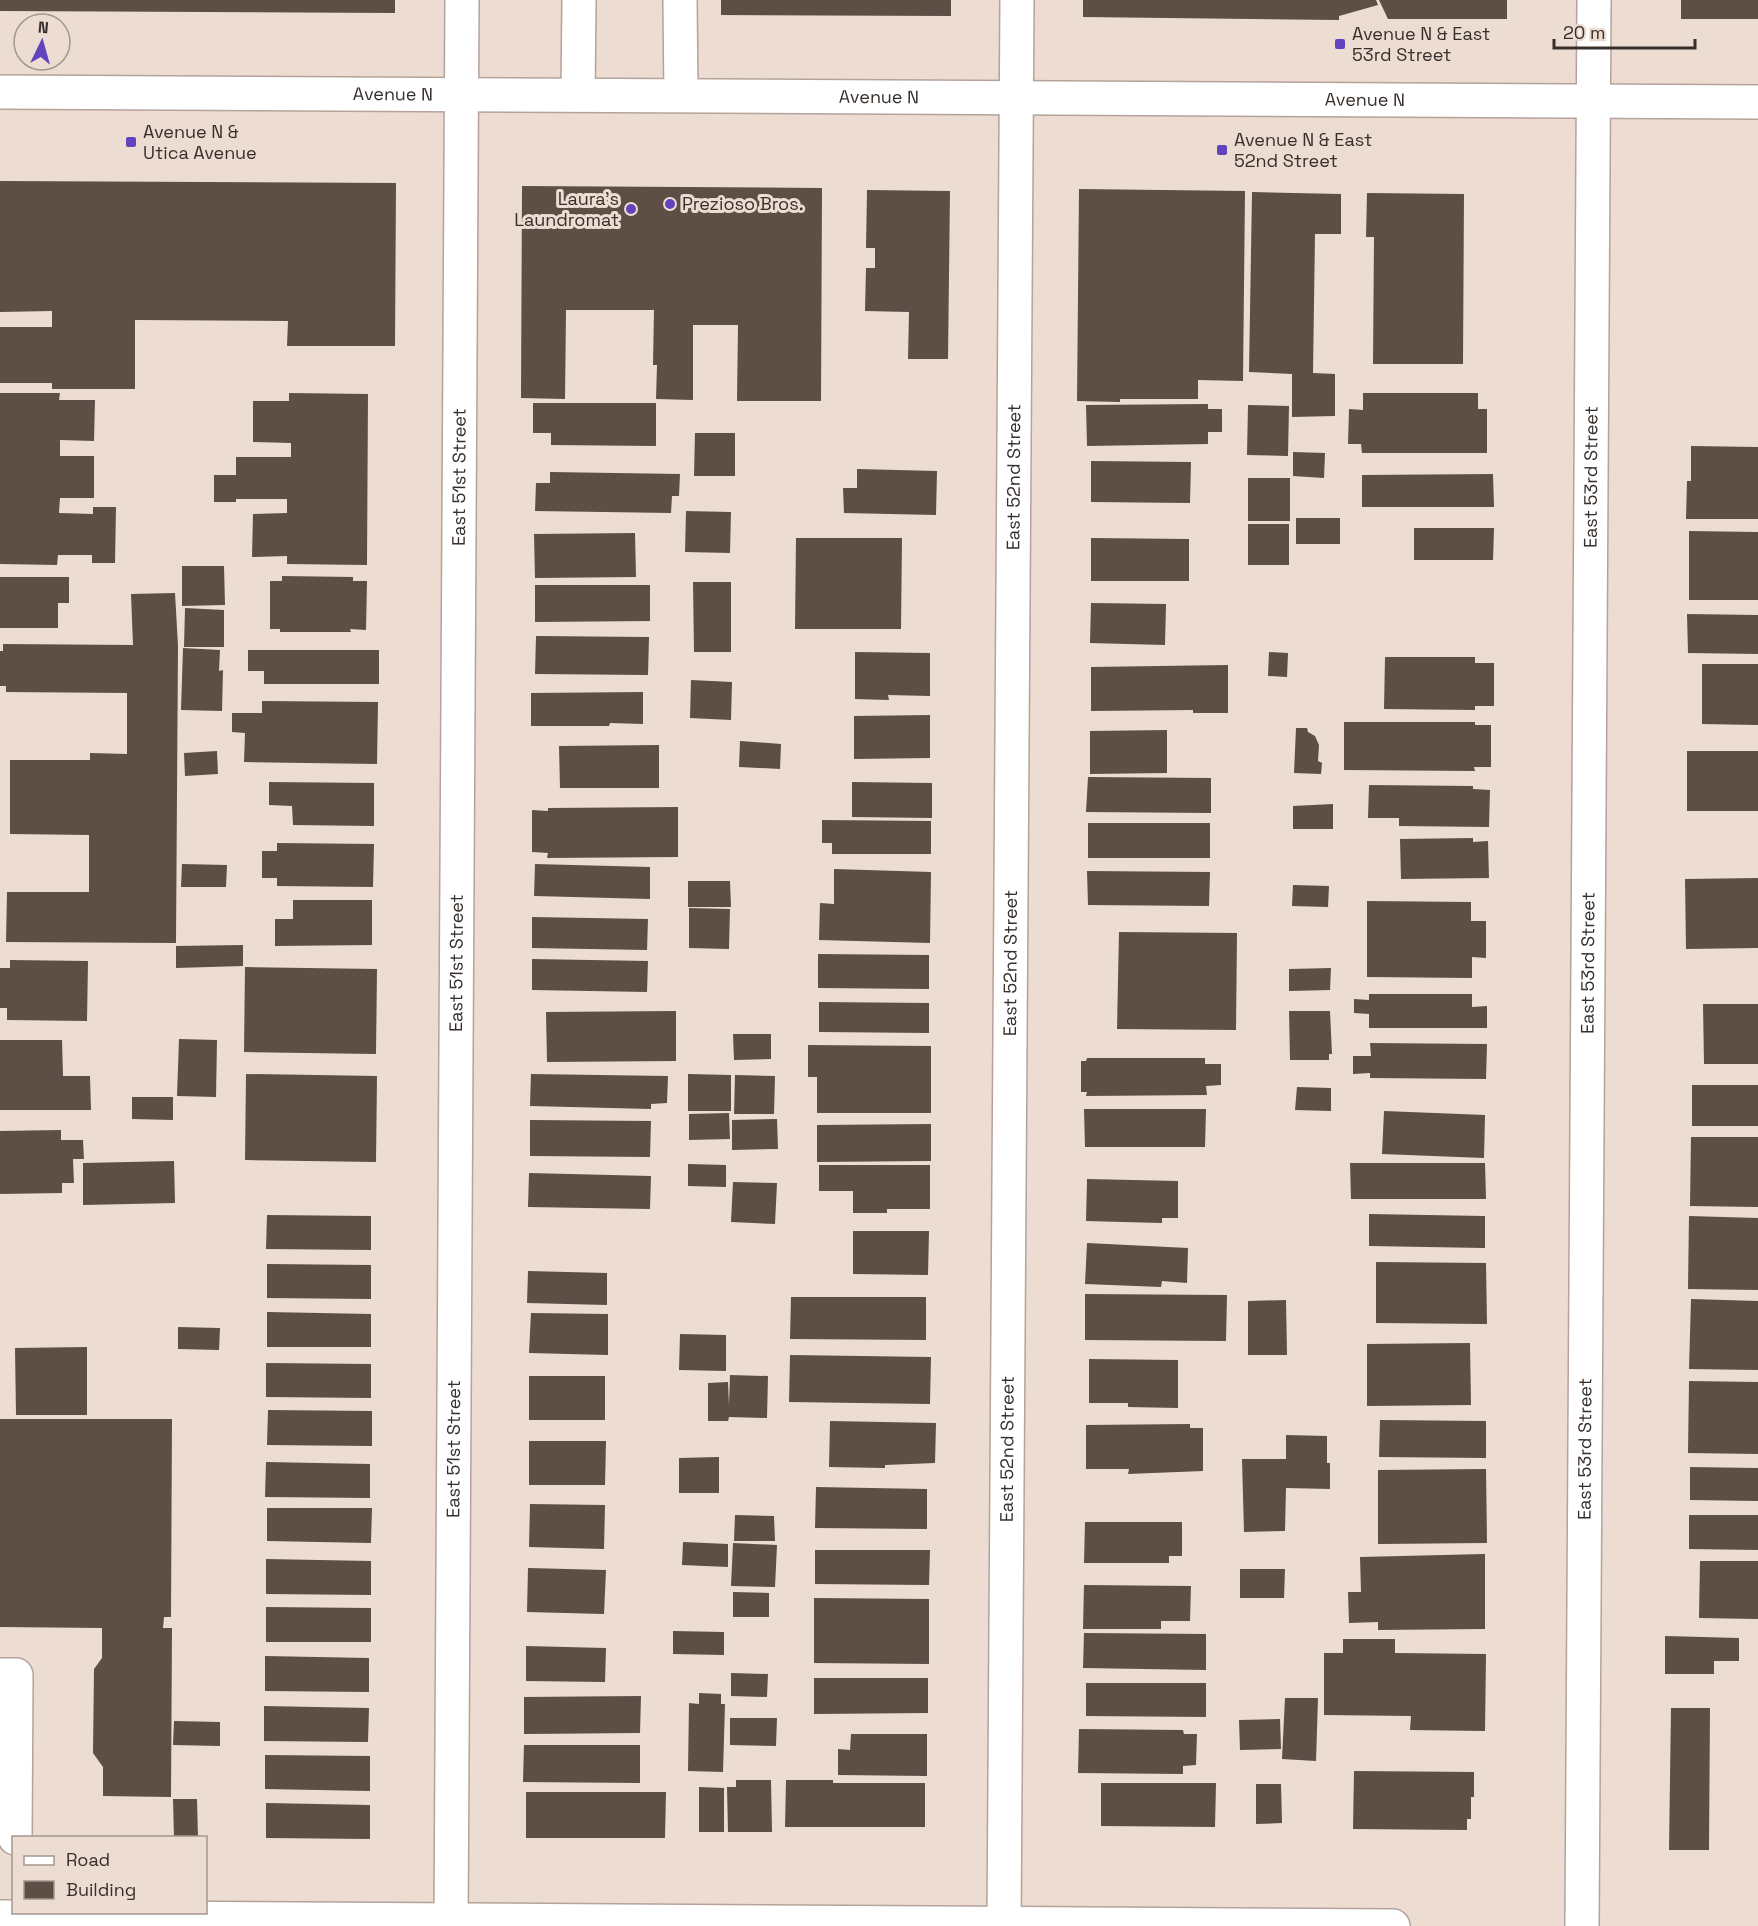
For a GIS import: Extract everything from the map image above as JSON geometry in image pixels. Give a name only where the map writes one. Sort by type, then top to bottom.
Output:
[{"type":"street","name":"East 51st Street","points":[[451,1923],[462,0]]},
{"type":"street","points":[[578,95],[579,0]]},
{"type":"street","points":[[680,0],[681,95]]},
{"type":"street","name":"East 52nd Street","points":[[1004,1925],[1017,0]]},
{"type":"street","name":"East 53rd Street","points":[[1582,1926],[1594,0]]},
{"type":"street","name":"Avenue N","points":[[0,92],[1758,102]]},
{"type":"street","points":[[0,1675],[16,1675],[15,1836]]},
{"type":"street","points":[[10,1915],[230,1922],[1393,1926]]},
{"type":"building","points":[[0,0],[395,0],[395,13],[0,11]]},
{"type":"building","points":[[721,0],[951,0],[951,16],[721,15]]},
{"type":"building","points":[[1083,0],[1376,0],[1378,5],[1339,16],[1339,20],[1083,17]]},
{"type":"building","points":[[1379,0],[1507,0],[1507,19],[1388,19]]},
{"type":"building","points":[[1681,0],[1758,0],[1758,19],[1681,19]]},
{"type":"building","points":[[0,181],[396,183],[395,346],[287,346],[288,321],[135,320],[135,389],[52,389],[52,383],[0,383],[0,327],[52,327],[52,311],[0,312]]},
{"type":"building","points":[[522,186],[822,188],[821,401],[737,401],[738,325],[693,325],[693,400],[656,399],[657,365],[653,365],[654,310],[566,310],[565,399],[521,398]]},
{"type":"building","points":[[1079,189],[1245,191],[1243,381],[1198,380],[1198,399],[1077,401]]},
{"type":"building","points":[[867,190],[950,191],[948,359],[908,359],[909,312],[865,311],[866,268],[875,268],[875,248],[866,248]]},
{"type":"building","points":[[1252,192],[1341,194],[1341,234],[1315,234],[1313,373],[1335,374],[1335,416],[1292,417],[1292,374],[1249,372]]},
{"type":"building","points":[[1367,193],[1464,194],[1463,364],[1373,364],[1374,237],[1366,237]]},
{"type":"building","points":[[0,393],[60,393],[59,400],[95,400],[94,441],[60,440],[60,456],[94,456],[94,498],[60,498],[59,513],[93,514],[93,507],[116,507],[115,563],[92,563],[92,555],[58,555],[57,565],[0,564]]},
{"type":"building","points":[[289,393],[368,394],[367,565],[287,564],[287,556],[252,557],[253,514],[287,513],[287,499],[236,499],[236,502],[214,502],[214,475],[236,475],[236,457],[291,457],[291,443],[253,442],[253,401],[289,401]]},
{"type":"building","points":[[1363,393],[1478,393],[1478,409],[1487,409],[1487,453],[1362,453],[1361,444],[1348,444],[1349,409],[1363,410]]},
{"type":"building","points":[[533,403],[656,403],[656,446],[551,445],[551,433],[533,433]]},
{"type":"building","points":[[1208,404],[1208,409],[1222,409],[1222,432],[1208,432],[1208,444],[1087,446],[1086,405]]},
{"type":"building","points":[[1248,405],[1289,406],[1288,456],[1247,455]]},
{"type":"building","points":[[695,433],[735,433],[735,476],[694,476]]},
{"type":"building","points":[[1691,446],[1758,447],[1758,519],[1686,519],[1687,481],[1691,481]]},
{"type":"building","points":[[1293,452],[1325,453],[1324,478],[1293,476]]},
{"type":"building","points":[[1091,461],[1191,462],[1190,503],[1091,502]]},
{"type":"building","points":[[857,469],[937,471],[936,515],[844,513],[843,488],[857,488]]},
{"type":"building","points":[[550,472],[680,474],[679,496],[672,496],[671,513],[535,511],[536,483],[550,483]]},
{"type":"building","points":[[1493,474],[1494,507],[1362,507],[1362,475]]},
{"type":"building","points":[[1248,478],[1290,478],[1290,521],[1248,521]]},
{"type":"building","points":[[686,511],[731,512],[730,553],[685,552]]},
{"type":"building","points":[[1296,518],[1340,518],[1340,544],[1296,544]]},
{"type":"building","points":[[1248,524],[1289,524],[1289,565],[1248,565]]},
{"type":"building","points":[[1414,528],[1494,528],[1493,560],[1414,560]]},
{"type":"building","points":[[1689,531],[1758,532],[1758,600],[1689,600]]},
{"type":"building","points":[[635,533],[636,577],[535,578],[534,534]]},
{"type":"building","points":[[796,538],[902,538],[901,629],[795,629]]},
{"type":"building","points":[[1091,538],[1189,539],[1189,581],[1091,581]]},
{"type":"building","points":[[182,566],[224,566],[225,605],[182,606]]},
{"type":"building","points":[[282,576],[353,577],[353,581],[367,581],[366,630],[280,632],[280,629],[270,629],[270,581],[282,581]]},
{"type":"building","points":[[0,577],[69,577],[69,603],[58,603],[58,628],[0,628]]},
{"type":"building","points":[[693,582],[731,582],[731,652],[694,652]]},
{"type":"building","points":[[535,585],[650,585],[650,621],[535,622]]},
{"type":"building","points":[[175,593],[178,646],[176,943],[6,942],[7,892],[89,892],[89,835],[10,834],[10,760],[90,760],[90,753],[127,754],[127,693],[6,692],[6,686],[0,686],[0,651],[3,651],[3,644],[133,645],[131,594]]},
{"type":"building","points":[[1091,603],[1166,604],[1165,645],[1090,643]]},
{"type":"building","points":[[185,608],[224,610],[224,647],[184,647]]},
{"type":"building","points":[[1687,614],[1758,615],[1758,654],[1688,653]]},
{"type":"building","points":[[536,636],[649,637],[648,675],[535,674]]},
{"type":"building","points":[[183,648],[220,650],[219,671],[223,670],[222,711],[181,710]]},
{"type":"building","points":[[248,650],[379,650],[379,684],[264,684],[264,671],[248,671]]},
{"type":"building","points":[[855,652],[930,653],[930,696],[888,695],[889,700],[855,699]]},
{"type":"building","points":[[1269,652],[1288,653],[1287,677],[1268,676]]},
{"type":"building","points":[[1385,657],[1475,657],[1475,663],[1494,663],[1494,706],[1475,706],[1475,710],[1384,709]]},
{"type":"building","points":[[1702,664],[1758,664],[1758,725],[1702,724]]},
{"type":"building","points":[[1228,665],[1228,713],[1193,713],[1193,710],[1091,711],[1091,667]]},
{"type":"building","points":[[691,680],[732,682],[731,720],[690,718]]},
{"type":"building","points":[[643,692],[643,724],[531,726],[531,693]]},
{"type":"building","points":[[262,701],[378,702],[377,764],[244,762],[245,733],[232,732],[232,713],[262,713]]},
{"type":"building","points":[[930,715],[930,758],[854,759],[854,716]]},
{"type":"building","points":[[1344,722],[1475,722],[1475,725],[1491,725],[1491,767],[1474,767],[1475,771],[1344,770]]},
{"type":"building","points":[[1296,728],[1307,728],[1308,732],[1315,736],[1319,745],[1318,761],[1322,763],[1321,774],[1294,773]]},
{"type":"building","points":[[1167,730],[1167,773],[1090,774],[1090,731]]},
{"type":"building","points":[[740,741],[781,744],[780,769],[739,767]]},
{"type":"building","points":[[659,745],[659,788],[560,788],[559,746]]},
{"type":"building","points":[[217,751],[218,774],[185,776],[184,753]]},
{"type":"building","points":[[1687,751],[1758,751],[1758,811],[1687,811]]},
{"type":"building","points":[[1088,777],[1211,778],[1211,813],[1086,812]]},
{"type":"building","points":[[269,782],[374,783],[374,826],[293,825],[292,806],[269,805]]},
{"type":"building","points":[[852,782],[932,783],[932,818],[852,817]]},
{"type":"building","points":[[1369,785],[1473,786],[1473,789],[1490,790],[1489,827],[1399,826],[1399,818],[1368,818]]},
{"type":"building","points":[[1333,804],[1333,829],[1293,829],[1293,806]]},
{"type":"building","points":[[678,807],[678,857],[547,858],[548,853],[532,852],[532,810]]},
{"type":"building","points":[[822,820],[931,821],[931,854],[832,854],[832,843],[822,843]]},
{"type":"building","points":[[1088,823],[1210,823],[1210,858],[1088,858]]},
{"type":"building","points":[[1473,838],[1473,842],[1488,841],[1489,878],[1401,879],[1400,839]]},
{"type":"building","points":[[277,843],[374,844],[373,887],[277,886],[277,878],[262,878],[262,851],[277,851]]},
{"type":"building","points":[[182,864],[227,865],[226,887],[181,887]]},
{"type":"building","points":[[535,864],[650,867],[650,899],[534,896]]},
{"type":"building","points":[[834,869],[931,872],[930,943],[819,940],[820,903],[834,904]]},
{"type":"building","points":[[1087,871],[1210,872],[1209,906],[1088,905]]},
{"type":"building","points":[[1758,878],[1758,948],[1686,949],[1685,879]]},
{"type":"building","points":[[688,881],[730,881],[731,907],[688,907]]},
{"type":"building","points":[[1293,885],[1329,886],[1328,907],[1292,906]]},
{"type":"building","points":[[293,900],[372,900],[372,945],[275,946],[275,919],[293,919]]},
{"type":"building","points":[[1367,901],[1471,902],[1471,921],[1486,921],[1486,958],[1472,957],[1472,978],[1367,977]]},
{"type":"building","points":[[689,908],[730,909],[729,949],[689,948]]},
{"type":"building","points":[[532,917],[648,919],[647,950],[532,948]]},
{"type":"building","points":[[1119,932],[1237,933],[1236,1030],[1117,1029]]},
{"type":"building","points":[[243,945],[243,966],[176,968],[176,946]]},
{"type":"building","points":[[818,954],[929,955],[929,989],[818,988]]},
{"type":"building","points":[[532,959],[648,961],[647,992],[532,990]]},
{"type":"building","points":[[10,960],[88,961],[87,1021],[7,1020],[7,1008],[0,1008],[0,968],[10,968]]},
{"type":"building","points":[[245,967],[377,969],[376,1054],[244,1052]]},
{"type":"building","points":[[1331,968],[1330,990],[1289,991],[1289,969]]},
{"type":"building","points":[[1369,994],[1472,994],[1472,1007],[1487,1006],[1487,1028],[1369,1028],[1369,1014],[1354,1013],[1354,999],[1369,1000]]},
{"type":"building","points":[[819,1002],[929,1003],[929,1033],[819,1032]]},
{"type":"building","points":[[1703,1004],[1758,1004],[1758,1064],[1704,1064]]},
{"type":"building","points":[[676,1011],[676,1061],[547,1062],[546,1012]]},
{"type":"building","points":[[1289,1011],[1330,1011],[1332,1054],[1329,1054],[1329,1060],[1290,1060]]},
{"type":"building","points":[[733,1034],[771,1034],[771,1059],[734,1060]]},
{"type":"building","points":[[179,1039],[217,1040],[216,1097],[177,1096]]},
{"type":"building","points":[[0,1040],[62,1040],[63,1076],[90,1076],[91,1110],[0,1110]]},
{"type":"building","points":[[1370,1043],[1487,1044],[1486,1079],[1370,1078],[1370,1073],[1353,1074],[1353,1056],[1371,1056]]},
{"type":"building","points":[[808,1045],[931,1046],[931,1113],[817,1113],[817,1077],[808,1077]]},
{"type":"building","points":[[1087,1058],[1205,1058],[1205,1064],[1221,1064],[1221,1085],[1206,1086],[1207,1095],[1086,1096],[1087,1092],[1081,1092],[1081,1061],[1086,1061]]},
{"type":"building","points":[[246,1074],[377,1076],[376,1162],[245,1160]]},
{"type":"building","points":[[531,1074],[668,1076],[667,1103],[651,1104],[651,1109],[530,1106]]},
{"type":"building","points":[[688,1074],[731,1075],[731,1111],[688,1111]]},
{"type":"building","points":[[735,1075],[775,1076],[774,1114],[734,1114]]},
{"type":"building","points":[[1692,1085],[1758,1085],[1758,1126],[1692,1126]]},
{"type":"building","points":[[1297,1087],[1331,1088],[1331,1111],[1295,1110]]},
{"type":"building","points":[[132,1097],[173,1097],[173,1120],[132,1119]]},
{"type":"building","points":[[1084,1109],[1206,1109],[1205,1147],[1085,1147]]},
{"type":"building","points":[[1384,1111],[1485,1115],[1484,1158],[1382,1154]]},
{"type":"building","points":[[729,1113],[730,1139],[689,1140],[689,1114]]},
{"type":"building","points":[[777,1119],[778,1149],[732,1150],[732,1120]]},
{"type":"building","points":[[530,1120],[651,1121],[650,1157],[530,1156]]},
{"type":"building","points":[[931,1124],[931,1161],[817,1162],[817,1125]]},
{"type":"building","points":[[61,1130],[61,1140],[83,1140],[84,1159],[73,1159],[74,1183],[62,1183],[62,1193],[0,1194],[0,1131]]},
{"type":"building","points":[[1691,1137],[1758,1137],[1758,1207],[1690,1206]]},
{"type":"building","points":[[174,1161],[175,1203],[83,1205],[83,1163]]},
{"type":"building","points":[[1350,1163],[1485,1163],[1486,1199],[1351,1199]]},
{"type":"building","points":[[688,1164],[726,1165],[726,1187],[688,1186]]},
{"type":"building","points":[[819,1165],[930,1165],[930,1209],[887,1209],[887,1213],[853,1213],[853,1191],[819,1191]]},
{"type":"building","points":[[529,1173],[651,1176],[650,1209],[528,1207]]},
{"type":"building","points":[[1087,1179],[1178,1181],[1178,1218],[1162,1218],[1162,1223],[1086,1221]]},
{"type":"building","points":[[733,1182],[777,1183],[775,1224],[731,1222]]},
{"type":"building","points":[[1369,1214],[1485,1216],[1485,1248],[1369,1246]]},
{"type":"building","points":[[267,1215],[371,1216],[371,1250],[266,1249]]},
{"type":"building","points":[[1689,1216],[1758,1218],[1758,1290],[1688,1289]]},
{"type":"building","points":[[853,1231],[929,1231],[928,1275],[853,1274]]},
{"type":"building","points":[[1087,1243],[1188,1248],[1187,1283],[1162,1281],[1161,1287],[1085,1284]]},
{"type":"building","points":[[1376,1262],[1486,1263],[1487,1324],[1376,1323]]},
{"type":"building","points":[[267,1264],[371,1265],[371,1299],[267,1298]]},
{"type":"building","points":[[528,1271],[607,1273],[607,1305],[527,1303]]},
{"type":"building","points":[[1085,1294],[1227,1295],[1226,1341],[1085,1340]]},
{"type":"building","points":[[791,1297],[926,1297],[926,1340],[790,1339]]},
{"type":"building","points":[[1691,1299],[1758,1301],[1758,1370],[1689,1369]]},
{"type":"building","points":[[1286,1300],[1287,1355],[1248,1355],[1248,1301]]},
{"type":"building","points":[[267,1312],[371,1314],[371,1347],[267,1347]]},
{"type":"building","points":[[531,1313],[608,1314],[608,1355],[529,1353]]},
{"type":"building","points":[[178,1327],[220,1328],[219,1350],[178,1349]]},
{"type":"building","points":[[680,1334],[726,1335],[726,1371],[679,1370]]},
{"type":"building","points":[[1470,1343],[1471,1405],[1367,1406],[1367,1344]]},
{"type":"building","points":[[87,1347],[87,1415],[16,1415],[15,1348]]},
{"type":"building","points":[[790,1355],[931,1357],[930,1404],[789,1402]]},
{"type":"building","points":[[1089,1359],[1178,1360],[1178,1408],[1128,1407],[1128,1403],[1089,1403]]},
{"type":"building","points":[[266,1363],[371,1364],[371,1398],[266,1397]]},
{"type":"building","points":[[730,1375],[768,1376],[767,1418],[729,1417],[728,1421],[708,1421],[708,1383],[728,1382],[729,1405]]},
{"type":"building","points":[[529,1376],[605,1376],[605,1420],[529,1420]]},
{"type":"building","points":[[1689,1381],[1758,1382],[1758,1454],[1688,1453]]},
{"type":"building","points":[[268,1410],[372,1411],[372,1446],[267,1445]]},
{"type":"building","points":[[0,1419],[172,1419],[171,1617],[164,1617],[163,1628],[172,1628],[171,1797],[103,1796],[103,1767],[93,1753],[94,1669],[102,1658],[102,1628],[0,1627]]},
{"type":"building","points":[[1380,1420],[1486,1421],[1486,1458],[1379,1457]]},
{"type":"building","points":[[830,1421],[936,1423],[935,1463],[885,1465],[885,1468],[829,1467]]},
{"type":"building","points":[[1190,1424],[1190,1428],[1203,1428],[1203,1471],[1128,1474],[1129,1469],[1086,1469],[1086,1425]]},
{"type":"building","points":[[1286,1435],[1327,1436],[1330,1489],[1286,1488],[1285,1531],[1244,1532],[1242,1459],[1286,1459]]},
{"type":"building","points":[[529,1441],[606,1441],[605,1485],[529,1485]]},
{"type":"building","points":[[719,1457],[719,1493],[679,1493],[679,1458]]},
{"type":"building","points":[[266,1462],[370,1464],[370,1498],[265,1497]]},
{"type":"building","points":[[1690,1467],[1758,1468],[1758,1501],[1690,1500]]},
{"type":"building","points":[[1486,1469],[1487,1543],[1378,1544],[1378,1470]]},
{"type":"building","points":[[816,1487],[927,1489],[927,1529],[815,1528]]},
{"type":"building","points":[[530,1504],[605,1505],[604,1549],[529,1547]]},
{"type":"building","points":[[267,1508],[372,1508],[371,1543],[267,1541]]},
{"type":"building","points":[[735,1515],[774,1516],[775,1541],[734,1541]]},
{"type":"building","points":[[1689,1515],[1758,1515],[1758,1550],[1689,1549]]},
{"type":"building","points":[[1085,1522],[1182,1522],[1182,1556],[1169,1556],[1169,1563],[1084,1563]]},
{"type":"building","points":[[683,1542],[728,1544],[728,1567],[682,1565]]},
{"type":"building","points":[[733,1543],[777,1545],[775,1587],[731,1586]]},
{"type":"building","points":[[815,1550],[930,1550],[929,1585],[815,1584]]},
{"type":"building","points":[[1485,1554],[1485,1629],[1378,1630],[1378,1622],[1349,1623],[1348,1592],[1361,1592],[1360,1557]]},
{"type":"building","points":[[266,1559],[371,1561],[371,1595],[266,1594]]},
{"type":"building","points":[[1700,1561],[1758,1561],[1758,1619],[1699,1618]]},
{"type":"building","points":[[528,1568],[606,1570],[604,1614],[527,1612]]},
{"type":"building","points":[[1240,1569],[1285,1569],[1284,1598],[1240,1598]]},
{"type":"building","points":[[1084,1585],[1191,1586],[1190,1621],[1161,1621],[1161,1629],[1083,1629]]},
{"type":"building","points":[[733,1592],[769,1593],[769,1617],[733,1617]]},
{"type":"building","points":[[814,1598],[929,1599],[929,1664],[814,1663]]},
{"type":"building","points":[[266,1607],[371,1608],[371,1642],[266,1642]]},
{"type":"building","points":[[673,1631],[724,1632],[724,1655],[673,1654]]},
{"type":"building","points":[[1084,1633],[1206,1634],[1206,1670],[1083,1668]]},
{"type":"building","points":[[1665,1636],[1739,1638],[1739,1661],[1714,1661],[1714,1674],[1665,1674]]},
{"type":"building","points":[[1343,1639],[1395,1639],[1395,1653],[1486,1654],[1485,1731],[1410,1730],[1411,1716],[1324,1715],[1324,1653],[1343,1653]]},
{"type":"building","points":[[526,1646],[606,1648],[605,1682],[526,1681]]},
{"type":"building","points":[[265,1656],[369,1658],[369,1692],[265,1691]]},
{"type":"building","points":[[731,1673],[768,1674],[767,1697],[731,1696]]},
{"type":"building","points":[[814,1678],[928,1678],[928,1713],[814,1714]]},
{"type":"building","points":[[1086,1683],[1206,1683],[1206,1717],[1086,1716]]},
{"type":"building","points":[[699,1693],[721,1694],[721,1704],[725,1704],[723,1772],[688,1771],[689,1703],[699,1704]]},
{"type":"building","points":[[641,1696],[640,1733],[524,1734],[524,1697]]},
{"type":"building","points":[[1285,1698],[1318,1698],[1316,1761],[1282,1759]]},
{"type":"building","points":[[264,1706],[369,1708],[368,1742],[264,1741]]},
{"type":"building","points":[[1671,1708],[1710,1708],[1709,1850],[1669,1850]]},
{"type":"building","points":[[730,1718],[777,1718],[776,1746],[730,1745]]},
{"type":"building","points":[[1280,1719],[1281,1749],[1240,1750],[1239,1720]]},
{"type":"building","points":[[174,1721],[220,1722],[220,1746],[173,1745]]},
{"type":"building","points":[[1079,1729],[1183,1730],[1184,1734],[1197,1734],[1196,1765],[1183,1766],[1183,1774],[1078,1773]]},
{"type":"building","points":[[851,1734],[927,1734],[927,1776],[838,1775],[838,1749],[850,1750]]},
{"type":"building","points":[[524,1745],[640,1745],[640,1783],[523,1782]]},
{"type":"building","points":[[265,1755],[370,1756],[370,1791],[265,1789]]},
{"type":"building","points":[[1354,1771],[1474,1772],[1474,1797],[1471,1797],[1471,1819],[1467,1819],[1467,1830],[1353,1829]]},
{"type":"building","points":[[736,1780],[771,1780],[772,1832],[728,1832],[727,1787],[736,1787]]},
{"type":"building","points":[[786,1780],[833,1780],[833,1783],[925,1783],[925,1827],[785,1827]]},
{"type":"building","points":[[1101,1783],[1216,1783],[1215,1827],[1101,1826]]},
{"type":"building","points":[[1256,1784],[1281,1784],[1282,1823],[1256,1824]]},
{"type":"building","points":[[699,1787],[724,1788],[724,1832],[699,1832]]},
{"type":"building","points":[[526,1792],[666,1792],[665,1838],[526,1838]]},
{"type":"building","points":[[173,1799],[197,1799],[198,1836],[174,1836]]},
{"type":"building","points":[[266,1803],[370,1805],[370,1839],[266,1838]]},
{"type":"place","name":"Avenue N & East 53rd Street","points":[[1340,44]]},
{"type":"place","name":"Avenue N & Utica Avenue","points":[[131,142]]},
{"type":"place","name":"Avenue N & East 52nd Street","points":[[1222,150]]},
{"type":"place","name":"Prezioso Bros.","points":[[670,204]]},
{"type":"place","name":"Laura's Laundromat","points":[[631,209]]}]
